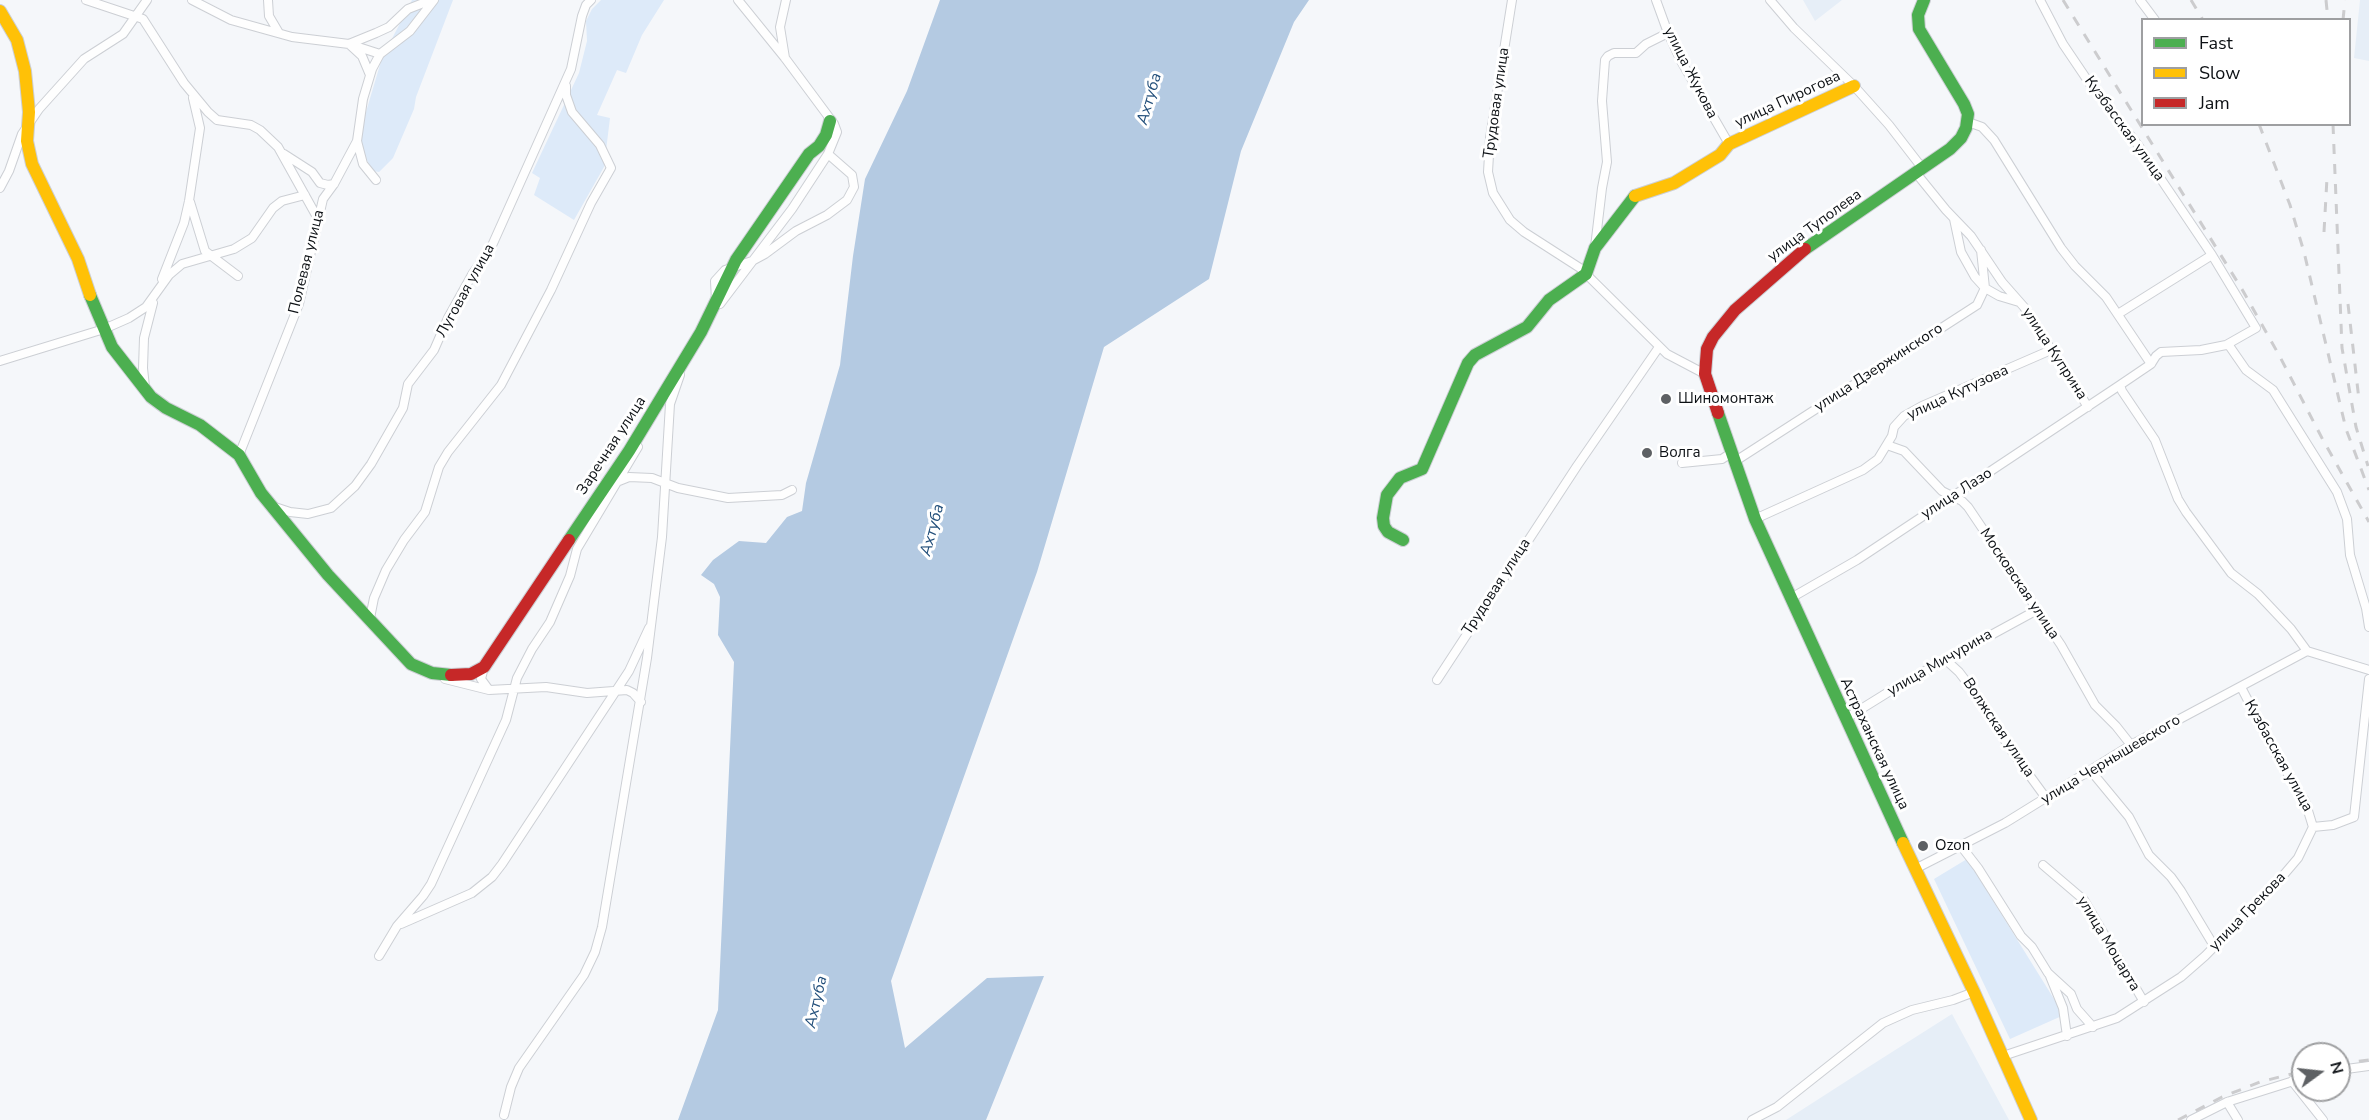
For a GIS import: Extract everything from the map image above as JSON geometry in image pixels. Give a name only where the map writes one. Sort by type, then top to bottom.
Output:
[{"type":"street","points":[[86,0],[137,15],[143,19],[189,89],[208,112],[218,120],[251,125],[260,130],[288,158],[312,172],[320,183],[334,184]]},
{"type":"street","points":[[0,188],[9,171],[22,134],[28,125],[84,59],[93,51],[116,39],[147,0]]},
{"type":"street","points":[[192,0],[224,18],[279,33],[349,44],[380,54]]},
{"type":"street","points":[[268,0],[269,16],[279,33]]},
{"type":"street","points":[[349,44],[389,27],[408,9],[432,0]]},
{"type":"street","name":"Полевая улица","points":[[376,180],[360,156],[357,141],[361,107],[370,75],[380,54],[410,31],[432,0]]},
{"type":"street","points":[[716,305],[792,209],[828,154],[837,132],[834,124],[785,58],[738,0]]},
{"type":"street","points":[[785,58],[780,27],[786,0]]},
{"type":"street","name":"Трудовая улица","points":[[1512,0],[1490,138],[1488,172],[1497,199],[1510,220],[1586,274],[1659,346],[1682,363],[1705,374]]},
{"type":"street","name":"улица Жукова","points":[[1656,0],[1668,33],[1706,108],[1729,144]]},
{"type":"street","name":"улица Куприна","points":[[1770,0],[1794,28],[1854,86],[1889,125],[1919,171],[2019,302],[2088,407]]},
{"type":"street","points":[[1924,0],[1918,15],[1919,29],[1964,104],[1968,122],[1986,131],[2061,248],[2075,267],[2106,297],[2151,364]]},
{"type":"street","name":"Кузбасская улица","points":[[2040,0],[2063,44],[2090,84],[2138,145],[2212,255],[2256,328],[2228,344],[2201,350],[2161,352],[2151,364],[2120,385]]},
{"type":"street","points":[[2140,0],[2154,18]]},
{"type":"street","name":"Луговая улица","points":[[272,506],[290,512],[308,514],[331,508],[355,486],[371,464],[403,408],[408,384],[434,351],[453,309],[473,273],[490,250],[572,69],[585,2]]},
{"type":"street","points":[[0,10],[17,40],[28,96],[27,141],[32,164],[78,259],[104,329],[123,363],[146,391],[166,408],[214,434],[239,455],[261,493],[328,575],[411,664],[450,681],[489,690],[546,687],[587,693],[627,690],[633,693],[640,702]]},
{"type":"street","points":[[1595,248],[1607,162],[1602,102],[1605,60],[1614,53],[1636,53],[1646,44],[1668,33]]},
{"type":"street","points":[[349,44],[362,56],[370,75]]},
{"type":"street","points":[[370,618],[374,598],[386,570],[425,512],[439,466],[501,385],[551,290],[586,213],[611,168],[600,145],[572,112],[566,95],[566,80]]},
{"type":"street","name":"улица Пирогова","points":[[1586,274],[1595,248],[1633,198],[1641,193],[1661,189],[1674,183],[1720,155],[1729,144],[1854,86]]},
{"type":"street","points":[[146,391],[143,368],[144,338],[150,309],[184,223],[200,128],[198,113],[189,89]]},
{"type":"street","name":"Заречная улица","points":[[484,667],[629,451],[701,332],[733,267],[789,182],[809,154],[819,146],[826,135],[830,120]]},
{"type":"street","name":"улица Туполева","points":[[1705,374],[1707,349],[1713,337],[1735,310],[1811,244],[1950,149],[1961,138],[1968,122]]},
{"type":"street","name":"Полевая улица","points":[[239,455],[299,304],[315,241],[317,217],[323,199],[334,184],[357,141]]},
{"type":"street","points":[[278,147],[317,217]]},
{"type":"street","points":[[733,267],[752,261],[847,200],[854,187],[852,175],[828,154]]},
{"type":"street","points":[[0,361],[104,329],[129,318],[146,307],[169,275],[182,264],[234,249],[252,238],[273,208],[282,201],[305,195]]},
{"type":"street","points":[[189,201],[203,244],[212,257],[238,276]]},
{"type":"street","name":"улица Куприна","points":[[1954,218],[1961,252],[1985,288],[1999,296],[2019,302]]},
{"type":"street","points":[[1981,250],[1985,288]]},
{"type":"street","points":[[2118,314],[2212,255]]},
{"type":"street","points":[[1403,540],[1388,532],[1384,526],[1387,495],[1400,478],[1422,469],[1468,363],[1475,355],[1527,327],[1549,300],[1586,274]]},
{"type":"street","name":"улица Дзержинского","points":[[1682,463],[1732,458],[1977,305],[1985,288]]},
{"type":"street","points":[[504,1115],[511,1087],[519,1068],[584,975],[595,952],[609,888],[652,623],[662,537],[670,404],[684,365],[701,332]]},
{"type":"street","points":[[2228,344],[2246,370],[2273,390],[2337,492],[2347,519],[2350,555],[2366,608],[2369,627]]},
{"type":"street","name":"Трудовая улица","points":[[1437,680],[1577,466],[1659,346]]},
{"type":"street","name":"улица Кутузова","points":[[1755,519],[1863,470],[1878,459],[1894,427],[1904,416],[2051,350]]},
{"type":"street","name":"Астраханская улица","points":[[1705,374],[1732,458],[1755,519],[2031,1120]]},
{"type":"street","points":[[2120,385],[2155,440],[2178,499],[2231,573],[2258,594],[2291,629],[2307,651],[2369,670]]},
{"type":"street","name":"улица Лазо","points":[[1791,598],[1857,560],[2120,385]]},
{"type":"street","points":[[379,956],[397,926],[423,896],[430,884],[499,736],[514,690],[531,649],[550,621],[570,576],[577,549],[590,523],[619,480],[655,408]]},
{"type":"street","name":"Московская улица","points":[[1887,445],[1904,451],[1942,491],[1962,501],[1968,507],[2037,610],[2095,705],[2131,745]]},
{"type":"street","points":[[619,480],[629,477],[652,478],[666,484],[728,498],[782,495],[792,490]]},
{"type":"street","name":"улица Мичурина","points":[[1845,719],[1903,683],[2037,610]]},
{"type":"street","points":[[397,926],[472,893],[492,876],[629,671],[652,623]]},
{"type":"street","name":"улица Чернышевского","points":[[1915,869],[1962,846],[2046,798],[2131,745],[2307,651]]},
{"type":"street","name":"Волжская улица","points":[[1947,661],[1975,693],[2011,750],[2046,798]]},
{"type":"street","points":[[437,674],[455,676],[471,674],[484,667]]},
{"type":"street","points":[[484,667],[481,679],[489,690]]},
{"type":"street","points":[[2313,827],[2332,825],[2354,818],[2369,678]]},
{"type":"street","name":"Кузбасская улица","points":[[2241,687],[2276,756],[2305,801],[2313,827]]},
{"type":"street","points":[[2091,771],[2129,817],[2149,855],[2171,877],[2214,946]]},
{"type":"street","name":"улица Грекова","points":[[2003,1056],[2117,1018],[2188,972],[2275,885],[2298,858],[2313,827]]},
{"type":"street","points":[[1962,846],[2048,973],[2063,1008],[2067,1036]]},
{"type":"street","name":"улица Моцарта","points":[[2043,865],[2084,900],[2144,1002]]},
{"type":"street","points":[[2048,973],[2071,994],[2077,1010],[2092,1027]]},
{"type":"street","points":[[1752,1120],[1777,1107],[1883,1023],[1912,1010],[1953,1000],[1974,992]]},
{"type":"street","points":[[2351,1068],[2369,1066]]},
{"type":"street","points":[[2191,1120],[2227,1102],[2291,1081]]},
{"type":"street","points":[[2227,1102],[2238,1120]]},
{"type":"street","points":[[2309,1102],[2323,1120]]},
{"type":"shaded area","points":[[412,0],[453,0],[416,97],[414,109],[393,158],[379,172],[373,171],[361,145],[363,122],[382,58]]},
{"type":"shaded area","points":[[601,0],[664,0],[642,35],[626,73],[617,70],[597,115],[610,118],[604,167],[574,220],[534,195],[540,178],[532,173],[579,73],[587,41],[586,21],[592,9]]},
{"type":"shaded area","points":[[1803,0],[1842,0],[1815,21]]},
{"type":"shaded area","points":[[2360,0],[2369,0],[2369,61],[2354,58]]},
{"type":"shaded area","points":[[1967,859],[2064,1015],[2010,1039],[1934,879]]},
{"type":"shaded area","points":[[1952,1014],[2009,1120],[1786,1120],[1870,1066]]},
{"type":"water","name":"Ахтуба","points":[[940,0],[1309,0],[1294,22],[1241,151],[1209,279],[1104,347],[1037,572],[891,981],[905,1048],[987,978],[1044,976],[986,1120],[678,1120],[718,1010],[734,662],[718,635],[720,597],[714,584],[701,575],[713,560],[739,541],[766,543],[787,517],[802,511],[806,483],[840,365],[865,179],[907,91]]},
{"type":"railway","points":[[2063,0],[2243,291],[2369,522]]},
{"type":"railway","points":[[2191,0],[2202,18]]},
{"type":"railway","points":[[2326,0],[2328,18]]},
{"type":"railway","points":[[2343,18],[2345,0]]},
{"type":"railway","points":[[2260,126],[2290,205],[2304,252],[2346,429],[2369,490]]},
{"type":"railway","points":[[2333,126],[2342,348],[2356,427],[2368,466]]},
{"type":"railway","points":[[2324,232],[2327,178]]},
{"type":"railway","points":[[2348,304],[2359,400]]},
{"type":"railway","points":[[2351,1062],[2369,1060]]},
{"type":"railway","points":[[2178,1120],[2222,1097],[2260,1082],[2291,1074]]},
{"type":"traffic: fast","points":[[1805,249],[1950,149],[1961,138],[1966,128],[1968,114],[1964,104],[1919,29],[1918,15],[1924,0]]},
{"type":"traffic: fast","points":[[569,540],[629,451],[701,332],[736,260],[809,154],[819,146],[826,135],[830,121]]},
{"type":"traffic: fast","points":[[1403,540],[1388,532],[1384,526],[1387,495],[1400,478],[1422,469],[1468,363],[1475,355],[1527,327],[1549,300],[1586,274],[1595,248],[1635,196]]},
{"type":"traffic: fast","points":[[90,295],[112,347],[151,397],[166,408],[200,425],[239,455],[261,493],[328,575],[411,664],[432,673],[451,675]]},
{"type":"traffic: fast","points":[[1718,413],[1755,519],[1903,843]]},
{"type":"traffic: slow","points":[[0,11],[17,40],[25,71],[29,112],[27,141],[32,164],[78,259],[90,295]]},
{"type":"traffic: slow","points":[[1635,196],[1674,183],[1720,155],[1729,144],[1854,86]]},
{"type":"traffic: slow","points":[[1903,843],[1974,992],[2031,1120]]},
{"type":"traffic: jam","points":[[1718,413],[1705,374],[1707,349],[1713,337],[1735,310],[1805,249]]},
{"type":"traffic: jam","points":[[451,675],[471,674],[484,667],[569,540]]},
{"type":"place","name":"Шиномонтаж","points":[[1666,399]]},
{"type":"place","name":"Волга","points":[[1647,453]]},
{"type":"place","name":"Ozon","points":[[1923,846]]}]
